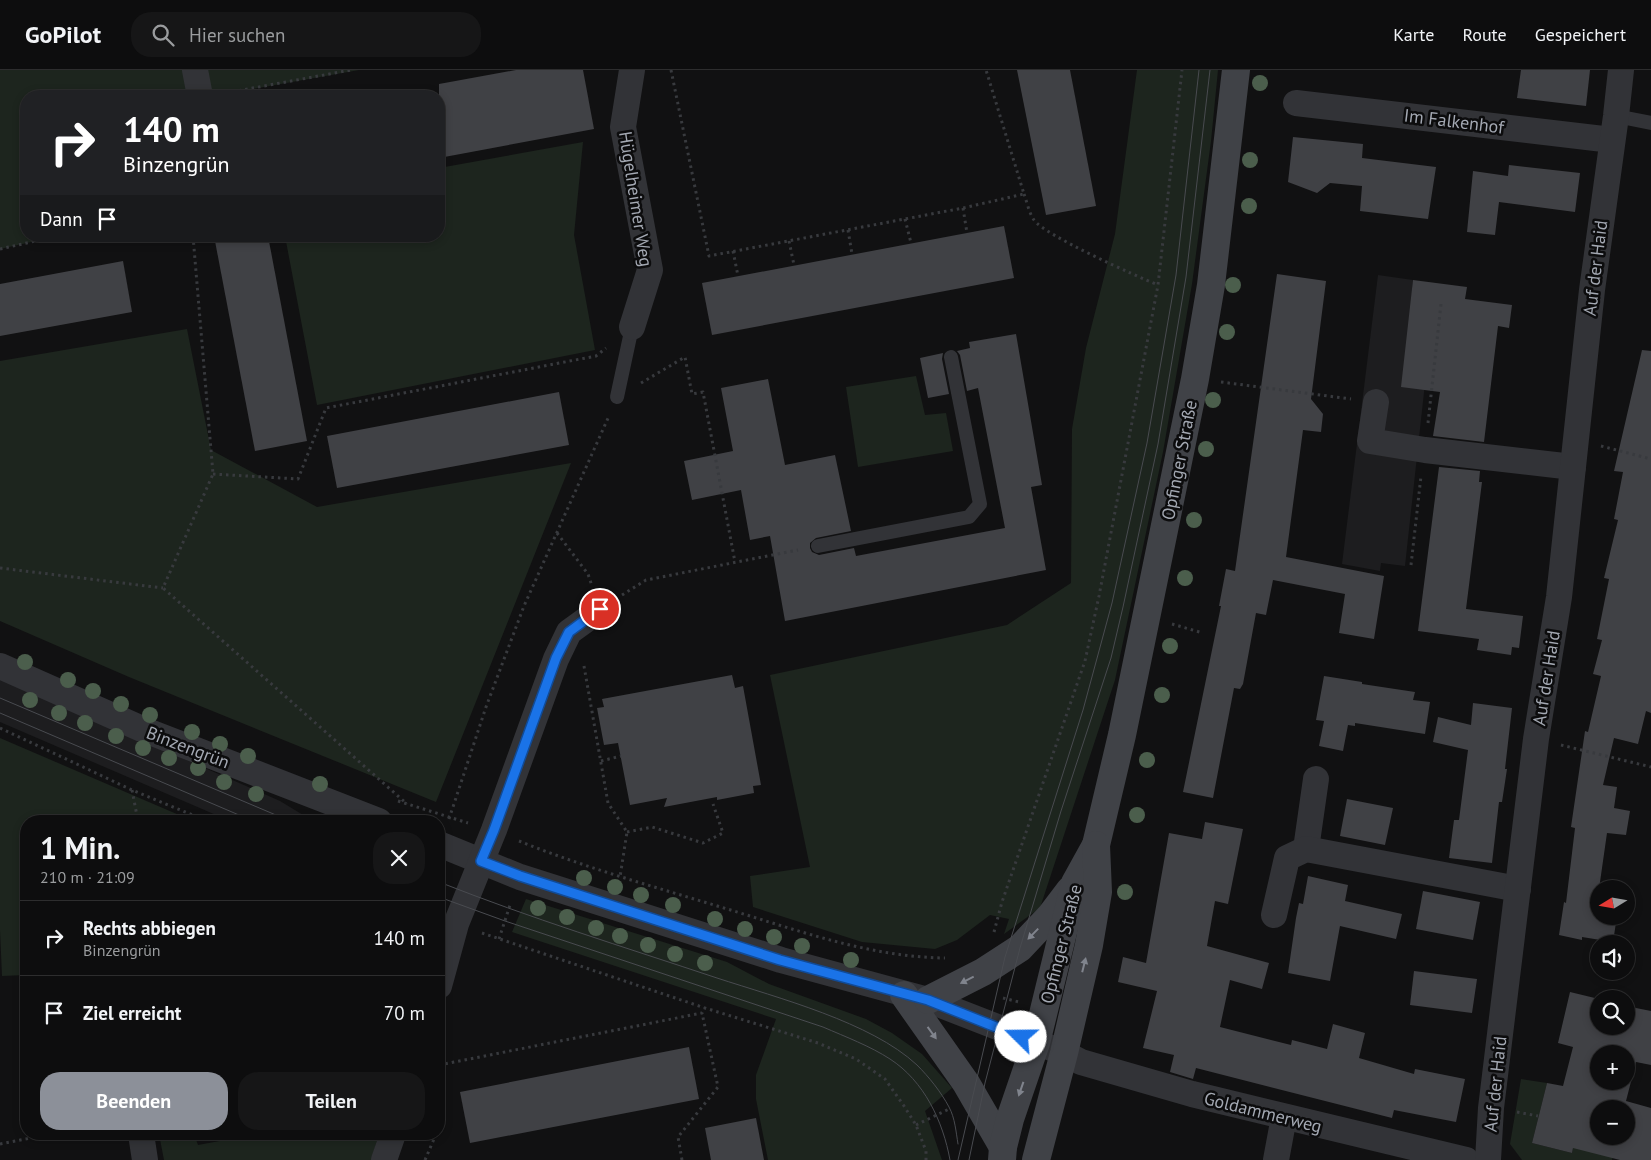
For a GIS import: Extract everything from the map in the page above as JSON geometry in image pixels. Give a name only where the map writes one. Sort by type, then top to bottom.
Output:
[{"type":"street","points":[[195,70],[208,90]]},
{"type":"street","name":"Hügelheimer Weg","points":[[632,70],[623,127],[650,270],[632,327]]},
{"type":"street","name":"Opfinger Straße","points":[[1002,1153],[1036,1042],[1075,883],[1096,845],[1148,618],[1195,379],[1211,284],[1236,70]]},
{"type":"street","name":"Auf der Haid","points":[[1488,1160],[1491,1108],[1536,739],[1558,597],[1592,290],[1621,70]]},
{"type":"street","name":"Im Falkenhof","points":[[1296,102],[1614,128]]},
{"type":"street","points":[[1376,402],[1370,441],[1425,450],[1573,467]]},
{"type":"street","points":[[445,964],[456,924],[494,830],[556,658],[569,632],[600,609]]},
{"type":"street","name":"Binzengrün","points":[[0,666],[142,730],[363,815]]},
{"type":"street","points":[[1306,849],[1316,779]]},
{"type":"street","name":"Opfinger Straße","points":[[1036,1160],[1090,945],[1098,892],[1096,845]]},
{"type":"street","points":[[445,846],[520,876],[780,960],[916,998],[1064,1053]]},
{"type":"street","points":[[1274,915],[1287,858],[1306,849],[1518,889]]},
{"type":"street","points":[[916,998],[983,972],[1020,948],[1051,915],[1075,883]]},
{"type":"street","points":[[916,998],[966,1083],[1002,1153]]},
{"type":"street","name":"Goldammerweg","points":[[1064,1053],[1081,1062],[1116,1073],[1284,1117],[1466,1160]]},
{"type":"street","points":[[1276,1160],[1284,1117]]},
{"type":"street","points":[[142,1140],[146,1160]]},
{"type":"street","points":[[384,1160],[390,1140]]},
{"type":"lane","points":[[1614,128],[1651,123]]},
{"type":"lane","points":[[617,397],[632,327]]},
{"type":"lane","points":[[818,546],[969,517],[980,504],[951,357]]},
{"type":"path","points":[[236,90],[351,70]]},
{"type":"path","points":[[670,70],[709,256],[962,208],[1024,194]]},
{"type":"path","points":[[986,70],[1034,221],[1050,233],[1158,285]]},
{"type":"path","points":[[993,935],[1002,902],[1085,661],[1158,285],[1182,70]]},
{"type":"path","points":[[962,208],[967,233]]},
{"type":"path","points":[[905,219],[911,243]]},
{"type":"path","points":[[848,230],[852,254]]},
{"type":"path","points":[[789,241],[794,265]]},
{"type":"path","points":[[0,249],[31,242]]},
{"type":"path","points":[[163,588],[213,474],[194,242]]},
{"type":"path","points":[[733,251],[738,276]]},
{"type":"path","points":[[213,474],[298,479],[326,408],[596,356],[632,327]]},
{"type":"path","points":[[735,562],[703,392],[692,394],[685,357],[617,397],[600,440],[556,532],[524,606],[486,707],[450,817],[494,830],[620,877],[834,942],[876,952],[920,958],[952,959]]},
{"type":"path","points":[[1195,379],[1376,402]]},
{"type":"path","points":[[1576,440],[1651,459]]},
{"type":"path","points":[[556,532],[588,574],[600,609],[646,580],[818,546]]},
{"type":"path","points":[[0,568],[163,588],[409,806]]},
{"type":"path","points":[[1148,618],[1203,633]]},
{"type":"path","points":[[569,632],[584,665],[608,803],[627,832],[620,877]]},
{"type":"path","points":[[0,728],[132,790],[192,815]]},
{"type":"path","points":[[1536,739],[1651,767]]},
{"type":"path","points":[[601,761],[621,756]]},
{"type":"path","points":[[132,790],[137,815]]},
{"type":"path","points":[[627,832],[652,827],[703,843],[723,833],[713,804]]},
{"type":"path","points":[[456,924],[705,1008],[818,1043],[856,1059],[885,1079],[904,1106],[916,1126],[926,1151],[926,1160]]},
{"type":"path","points":[[682,1160],[678,1137],[718,1087],[702,1013],[705,1008]]},
{"type":"path","points":[[445,1063],[702,1013]]},
{"type":"path","points":[[0,1144],[21,1140]]},
{"type":"path","points":[[425,1160],[434,1140]]},
{"type":"shaded area","points":[[0,70],[359,70],[247,90],[20,90],[20,242],[31,242],[0,249]]},
{"type":"shaded area","points":[[1137,70],[1218,70],[1211,141],[1192,284],[1163,452],[1115,680],[1040,908],[1004,934],[1009,919],[990,915],[957,940],[935,949],[862,942],[753,907],[750,876],[810,867],[770,675],[1007,625],[1071,583],[1072,429],[1086,348],[1115,234]]},
{"type":"shaded area","points":[[583,142],[574,235],[595,350],[317,405],[286,242],[445,242],[445,167]]},
{"type":"shaded area","points":[[1378,275],[1413,280],[1412,290],[1435,292],[1405,566],[1381,563],[1380,571],[1342,564]]},
{"type":"shaded area","points":[[187,329],[211,450],[317,507],[571,463],[436,802],[129,677],[0,621],[0,361]]},
{"type":"shaded area","points":[[916,376],[925,415],[946,413],[953,451],[858,467],[846,387]]},
{"type":"shaded area","points":[[0,679],[280,801],[303,815],[216,815],[0,722]]},
{"type":"shaded area","points":[[0,738],[179,815],[20,815],[20,975],[2,976],[0,930]]},
{"type":"shaded area","points":[[526,899],[727,962],[769,984],[866,1019],[892,1033],[922,1054],[952,1088],[925,1111],[942,1160],[768,1160],[756,1099],[756,1075],[776,1019],[512,932]]},
{"type":"shaded area","points":[[1521,1079],[1547,1083],[1532,1143],[1572,1153],[1573,1148],[1590,1122],[1590,1145],[1616,1145],[1612,1160],[1522,1160],[1510,1144]]},
{"type":"shaded area","points":[[160,1140],[196,1140],[198,1145],[225,1140],[377,1140],[371,1160],[164,1160]]},
{"type":"building","points":[[516,70],[583,70],[594,129],[445,157],[445,90],[439,90],[439,84]]},
{"type":"building","points":[[1017,70],[1070,70],[1096,206],[1046,215]]},
{"type":"building","points":[[1521,70],[1590,70],[1586,106],[1517,98]]},
{"type":"building","points":[[1293,137],[1363,144],[1362,158],[1436,167],[1428,219],[1360,211],[1362,186],[1330,183],[1317,193],[1288,182]]},
{"type":"building","points":[[1509,165],[1580,173],[1575,212],[1499,202],[1495,235],[1467,232],[1473,171],[1508,176]]},
{"type":"building","points":[[1004,226],[1014,278],[712,335],[702,283]]},
{"type":"building","points":[[215,242],[269,242],[307,441],[255,451]]},
{"type":"building","points":[[123,261],[132,312],[0,336],[0,284]]},
{"type":"building","points":[[1277,274],[1326,281],[1311,399],[1323,414],[1321,432],[1303,430],[1286,557],[1384,576],[1374,639],[1339,633],[1345,594],[1273,580],[1266,615],[1256,613],[1243,684],[1240,689],[1234,688],[1213,798],[1183,792],[1221,606],[1219,606],[1226,569],[1235,571]]},
{"type":"building","points":[[1413,280],[1467,287],[1465,299],[1512,305],[1509,328],[1498,326],[1484,442],[1433,436],[1440,392],[1401,387]]},
{"type":"building","points":[[1016,334],[1042,485],[1031,487],[1046,570],[785,621],[770,536],[750,540],[741,490],[692,500],[684,461],[733,451],[721,388],[768,379],[785,465],[835,455],[851,531],[816,538],[810,543],[810,548],[812,552],[819,555],[854,548],[856,556],[1005,528],[978,388],[967,391],[960,355],[957,351],[970,348],[969,342]]},
{"type":"building","points":[[1642,350],[1651,351],[1651,713],[1646,711],[1638,744],[1614,738],[1603,785],[1617,787],[1614,808],[1630,811],[1626,835],[1607,833],[1600,880],[1590,880],[1590,925],[1616,925],[1614,935],[1590,935],[1590,938],[1582,937],[1582,940],[1559,935],[1564,902],[1566,903],[1575,828],[1571,827],[1585,731],[1588,732],[1601,676],[1593,674],[1602,640],[1597,639],[1609,579],[1604,578],[1618,520],[1614,519],[1623,472],[1614,471]]},
{"type":"building","points":[[943,353],[942,359],[949,394],[928,398],[920,358]]},
{"type":"building","points":[[559,392],[569,445],[337,488],[327,436]]},
{"type":"building","points":[[1439,467],[1480,471],[1479,482],[1482,482],[1466,609],[1523,616],[1519,648],[1512,647],[1511,655],[1477,650],[1479,639],[1418,631]]},
{"type":"building","points":[[732,675],[735,688],[743,686],[761,785],[753,786],[754,793],[717,800],[717,797],[664,807],[667,798],[630,805],[618,743],[604,745],[597,708],[604,707],[602,699]]},
{"type":"building","points":[[1324,676],[1415,692],[1413,700],[1430,702],[1425,734],[1355,723],[1355,726],[1348,725],[1343,751],[1319,746],[1324,721],[1316,720]]},
{"type":"building","points":[[1473,703],[1512,708],[1505,769],[1507,769],[1502,802],[1499,802],[1492,863],[1449,858],[1454,820],[1459,820],[1468,750],[1433,742],[1438,717],[1471,725]]},
{"type":"building","points":[[1347,799],[1393,808],[1385,845],[1340,836]]},
{"type":"building","points":[[1205,822],[1243,829],[1228,904],[1215,901],[1207,946],[1269,963],[1262,989],[1230,980],[1220,1027],[1291,1045],[1292,1040],[1327,1049],[1333,1024],[1365,1033],[1359,1058],[1414,1074],[1415,1069],[1465,1079],[1456,1122],[1394,1110],[1392,1118],[1196,1068],[1193,1079],[1170,1072],[1174,1055],[1143,1048],[1157,991],[1118,982],[1123,957],[1146,963],[1169,833],[1202,839]]},
{"type":"building","points":[[1308,876],[1348,885],[1345,901],[1402,914],[1396,939],[1340,926],[1330,981],[1288,973],[1299,903],[1303,904]]},
{"type":"building","points":[[1423,891],[1480,902],[1473,940],[1416,929]]},
{"type":"building","points":[[1414,971],[1477,979],[1472,1013],[1410,1005]]},
{"type":"building","points":[[1570,992],[1590,997],[1590,1035],[1635,1035],[1635,1008],[1651,1011],[1651,1065],[1636,1062],[1635,1066],[1635,1045],[1590,1045],[1590,1090],[1629,1090],[1626,1100],[1590,1100],[1590,1145],[1635,1145],[1635,1104],[1651,1108],[1651,1160],[1620,1160],[1573,1148],[1572,1153],[1532,1143],[1547,1083],[1563,1086],[1573,1047],[1558,1043]]},
{"type":"building","points":[[689,1047],[699,1099],[470,1143],[460,1092]]},
{"type":"building","points":[[756,1118],[764,1160],[711,1160],[705,1128]]},
{"type":"tram line","points":[[958,1160],[1005,957],[1083,710],[1112,603],[1147,443],[1176,275],[1199,70]]},
{"type":"tram line","points":[[969,1160],[985,1083],[1020,948],[1061,811],[1111,658],[1123,607],[1158,444],[1186,277],[1210,70]]},
{"type":"tram line","points":[[0,698],[276,815]]},
{"type":"tram line","points":[[0,713],[239,815]]},
{"type":"tram line","points":[[445,884],[577,932],[795,1003],[850,1024],[875,1036],[898,1050],[917,1065],[934,1085],[951,1111],[958,1144]]},
{"type":"tram line","points":[[445,899],[823,1027],[874,1050],[902,1068],[922,1090],[937,1117],[950,1160]]},
{"type":"route","points":[[600,609],[569,632],[556,658],[481,861],[520,876],[780,960],[928,1000],[1021,1037]]}]
